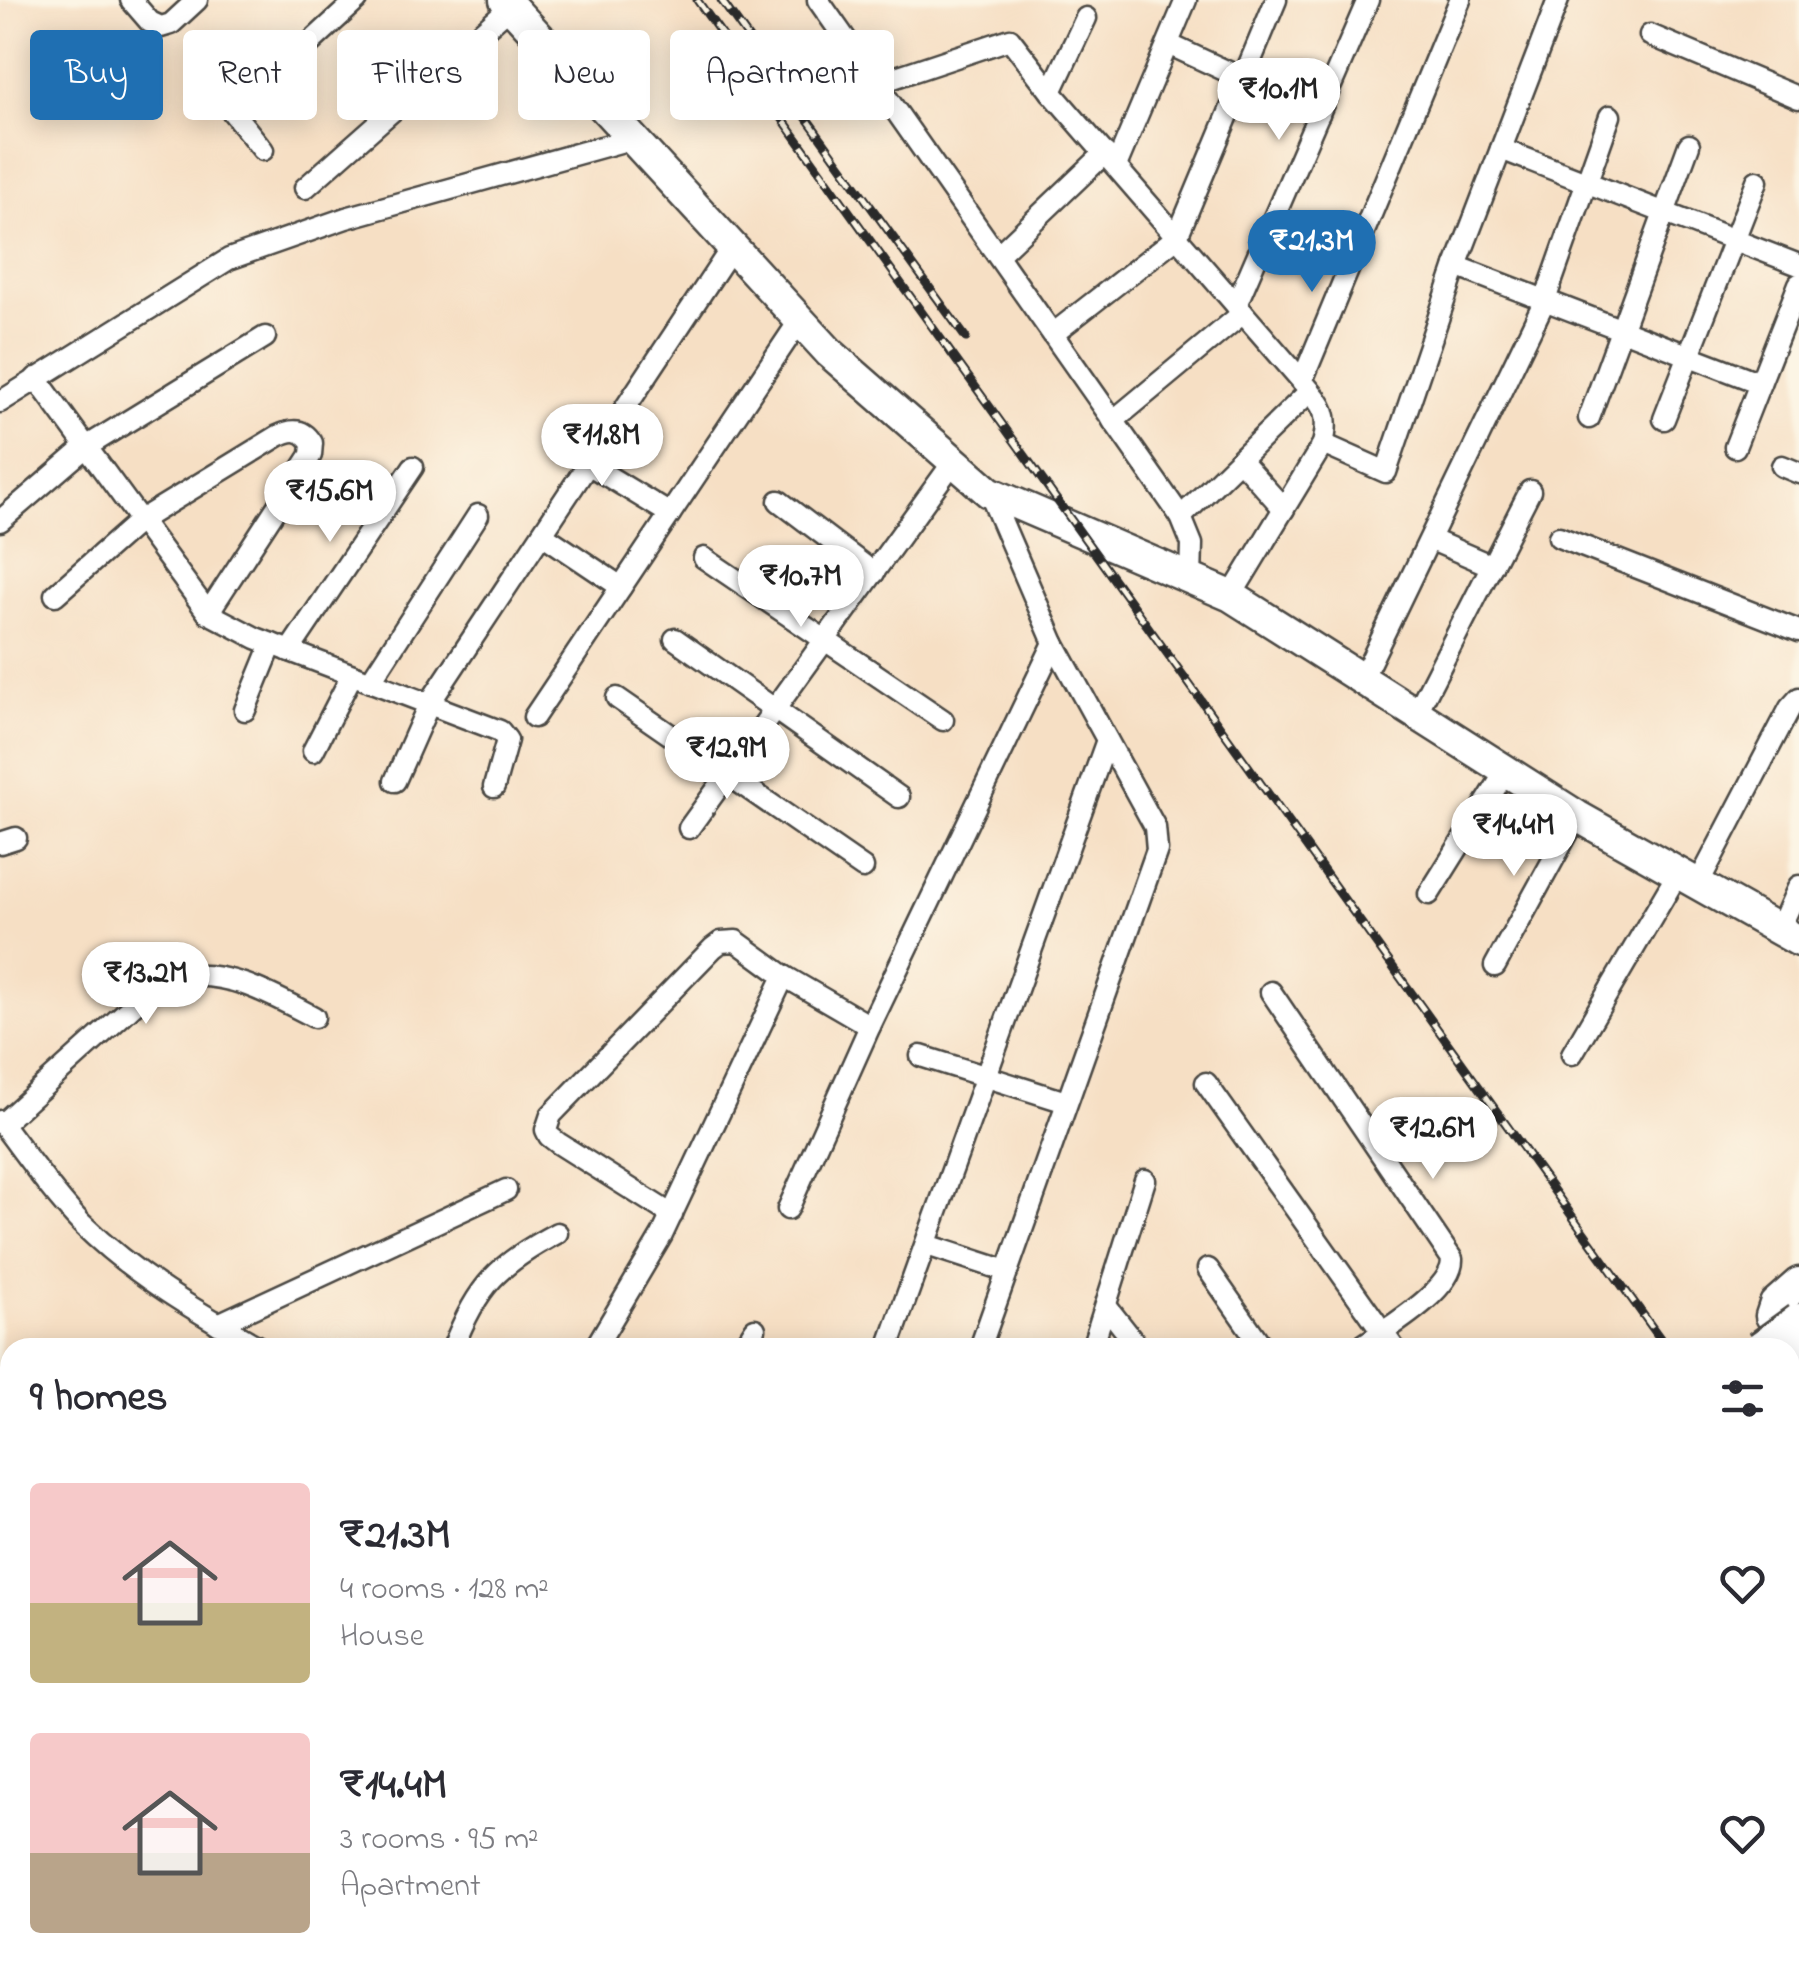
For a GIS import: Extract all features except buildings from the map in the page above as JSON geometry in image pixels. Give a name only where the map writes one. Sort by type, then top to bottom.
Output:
[{"type":"main road","points":[[1774,1338],[1799,1320]]},
{"type":"street","points":[[131,0],[150,22],[161,27],[171,24],[197,0]]},
{"type":"street","points":[[317,37],[357,0]]},
{"type":"street","points":[[818,0],[840,30]]},
{"type":"street","points":[[998,255],[1110,160],[1186,0]]},
{"type":"street","points":[[1053,334],[1177,237],[1276,0]]},
{"type":"street","points":[[1113,422],[1239,309],[1368,0]]},
{"type":"street","points":[[1181,517],[1240,460],[1306,386],[1460,0]]},
{"type":"street","points":[[1323,444],[1386,472],[1456,266],[1558,0]]},
{"type":"street","points":[[306,188],[508,3],[830,354],[989,492],[1231,596],[1577,816],[1789,936],[1799,886]]},
{"type":"street","points":[[1051,92],[1086,18]]},
{"type":"street","points":[[1650,35],[1799,98]]},
{"type":"street","points":[[894,78],[1010,39],[1326,414],[1323,444],[1231,596]]},
{"type":"street","points":[[1168,44],[1318,114]]},
{"type":"street","points":[[894,106],[1181,517],[1192,544],[1190,579]]},
{"type":"street","points":[[1362,679],[1545,300],[1610,116]]},
{"type":"street","points":[[240,120],[264,150]]},
{"type":"street","points":[[0,402],[230,259],[346,218],[634,138]]},
{"type":"street","points":[[1588,418],[1689,145]]},
{"type":"street","points":[[1500,149],[1799,264]]},
{"type":"street","points":[[1664,419],[1757,181]]},
{"type":"street","points":[[395,780],[429,704],[732,246]]},
{"type":"street","points":[[1456,266],[1760,383]]},
{"type":"street","points":[[1735,447],[1799,284]]},
{"type":"street","points":[[534,717],[800,320]]},
{"type":"street","points":[[0,521],[86,447],[265,337]]},
{"type":"street","points":[[36,378],[208,613],[281,648],[506,736],[494,788]]},
{"type":"street","points":[[55,595],[139,522],[278,436],[295,430],[308,437],[312,448],[307,462],[208,613]]},
{"type":"street","points":[[1240,460],[1284,509]]},
{"type":"street","points":[[689,828],[954,461]]},
{"type":"street","points":[[588,464],[670,514]]},
{"type":"street","points":[[244,710],[281,648],[413,467]]},
{"type":"street","points":[[1416,714],[1530,491]]},
{"type":"street","points":[[984,1338],[1158,850],[1155,827],[1054,643],[989,492]]},
{"type":"street","points":[[779,501],[874,572]]},
{"type":"street","points":[[313,751],[478,514]]},
{"type":"street","points":[[542,534],[621,587]]},
{"type":"street","points":[[1559,537],[1799,631]]},
{"type":"street","points":[[1432,540],[1492,566]]},
{"type":"street","points":[[704,558],[943,720]]},
{"type":"street","points":[[675,639],[899,797]]},
{"type":"street","points":[[788,1209],[870,1026],[1054,643]]},
{"type":"street","points":[[617,698],[862,868]]},
{"type":"street","points":[[1572,1054],[1688,879],[1799,698]]},
{"type":"street","points":[[892,1338],[1107,740]]},
{"type":"street","points":[[1430,894],[1506,771]]},
{"type":"street","points":[[1494,966],[1577,816]]},
{"type":"street","points":[[672,1215],[558,1143],[546,1130],[547,1123],[721,942],[736,941],[784,976],[870,1026]]},
{"type":"street","points":[[242,1338],[181,1303],[134,1270],[81,1222],[1,1122],[148,992],[174,978],[204,975],[234,982],[273,995],[314,1017]]},
{"type":"street","points":[[601,1338],[672,1215],[784,976]]},
{"type":"street","points":[[1272,992],[1452,1258],[1451,1274],[1390,1338]]},
{"type":"street","points":[[921,1056],[1066,1102]]},
{"type":"street","points":[[1206,1082],[1387,1338]]},
{"type":"street","points":[[1095,1338],[1145,1180]]},
{"type":"street","points":[[218,1324],[506,1190]]},
{"type":"street","points":[[457,1338],[466,1314],[491,1278],[517,1255],[557,1233]]},
{"type":"street","points":[[927,1245],[1007,1271]]},
{"type":"street","points":[[1208,1269],[1256,1338]]},
{"type":"street","points":[[1788,1338],[1771,1316],[1775,1304],[1799,1283]]},
{"type":"street","points":[[1106,1306],[1131,1338]]},
{"type":"railway","points":[[697,0],[1660,1338]]},
{"type":"railway","points":[[721,0],[966,338]]}]
